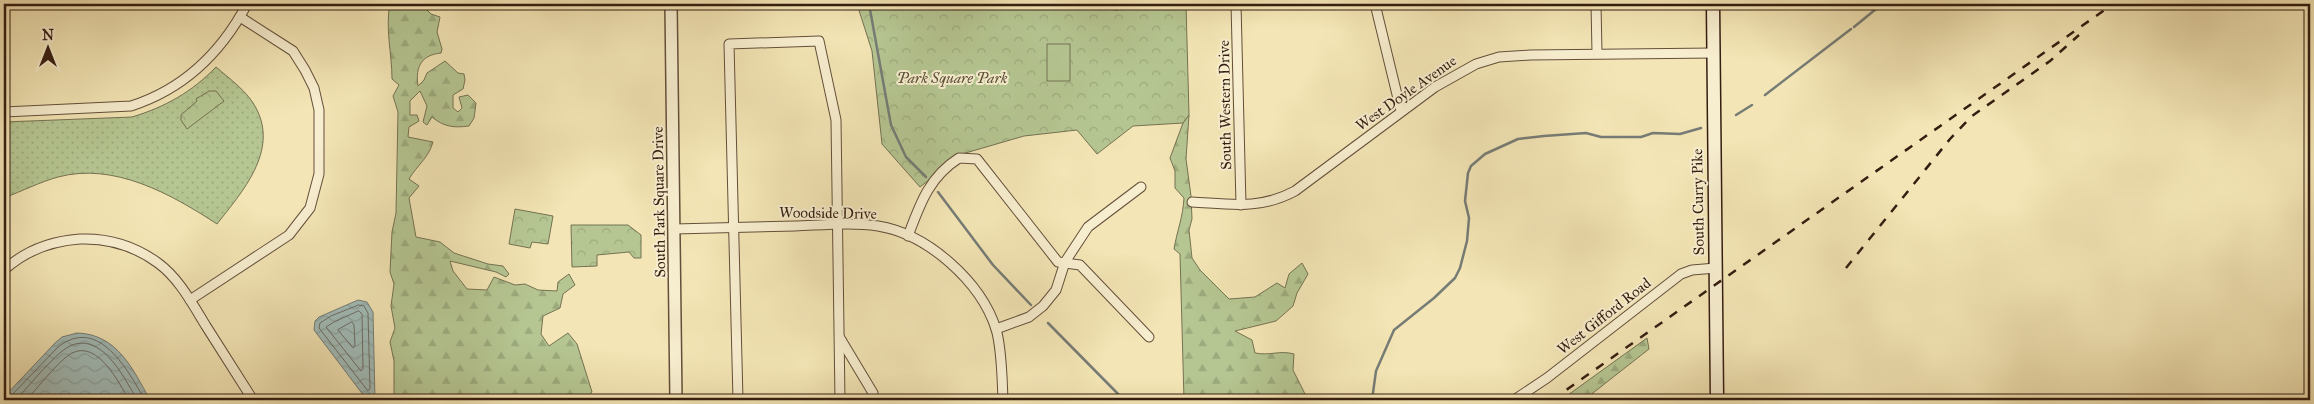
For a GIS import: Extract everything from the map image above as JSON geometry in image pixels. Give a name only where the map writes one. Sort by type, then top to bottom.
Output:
[{"type":"main road","name":"South Curry Pike","points":[[1713,4],[1717,400]]},
{"type":"street","points":[[4,112],[117,107],[145,102],[175,87],[207,61],[240,17],[247,4]]},
{"type":"street","name":"South Park Square Drive","points":[[671,4],[676,400]]},
{"type":"street","name":"South Western Drive","points":[[1236,4],[1241,205]]},
{"type":"street","points":[[1375,4],[1401,111]]},
{"type":"street","points":[[1596,4],[1597,53]]},
{"type":"street","points":[[190,300],[289,235],[310,208],[319,174],[319,110],[314,88],[305,70],[293,51],[240,17]]},
{"type":"street","points":[[738,400],[729,44],[819,41],[836,120],[840,400]]},
{"type":"street","name":"West Doyle Avenue","points":[[1192,202],[1241,205],[1274,202],[1295,191],[1401,111],[1463,69],[1488,60],[1513,56],[1597,53],[1714,53]]},
{"type":"street","points":[[908,236],[924,194],[937,177],[959,158],[977,160],[1058,262],[1080,265],[1149,337]]},
{"type":"street","points":[[1003,400],[996,329],[1029,317],[1043,306],[1056,290],[1066,262],[1088,228],[1141,187]]},
{"type":"street","name":"Woodside Drive","points":[[674,229],[838,224],[879,226],[908,236],[948,260],[970,280],[996,329]]},
{"type":"street","points":[[4,270],[16,259],[43,246],[68,240],[93,238],[115,242],[159,264],[190,300],[253,400]]},
{"type":"street","name":"West Gifford Road","points":[[1514,400],[1547,378],[1681,274],[1692,270],[1716,268]]},
{"type":"street","points":[[840,338],[873,394],[873,400]]},
{"type":"green space","points":[[390,4],[421,4],[431,14],[440,17],[437,32],[442,49],[441,53],[429,56],[421,63],[417,79],[418,86],[424,80],[427,73],[445,61],[458,73],[464,74],[463,89],[453,95],[453,108],[458,112],[462,108],[459,97],[468,95],[476,103],[474,118],[469,126],[459,127],[445,125],[432,117],[427,125],[423,122],[427,106],[420,91],[410,101],[410,115],[417,115],[419,121],[409,127],[408,137],[433,142],[426,157],[409,179],[419,186],[409,198],[416,237],[440,242],[454,253],[488,264],[503,266],[509,274],[506,277],[496,272],[450,261],[453,271],[467,289],[487,290],[494,277],[515,285],[525,284],[538,290],[557,291],[558,282],[569,274],[575,285],[563,294],[560,308],[543,316],[541,334],[549,346],[568,333],[577,344],[592,392],[585,400],[394,400],[394,361],[390,342],[395,328],[391,306],[394,284],[390,272],[392,232],[396,213],[398,112],[393,96],[399,85],[392,79],[388,32]]},
{"type":"green space","name":"Park Square Park","points":[[857,4],[1186,4],[1189,115],[1183,123],[1133,126],[1097,154],[1077,130],[1024,136],[962,154],[920,187],[882,144],[872,51]]},
{"type":"green space","points":[[1047,44],[1070,44],[1070,81],[1047,81]]},
{"type":"green space","points":[[216,67],[253,102],[262,124],[263,140],[260,155],[246,185],[217,224],[161,192],[121,177],[100,174],[79,173],[58,177],[4,198],[4,122],[132,117],[177,98]]},
{"type":"green space","points":[[209,91],[216,91],[224,101],[187,129],[181,120],[181,115],[197,101],[196,99]]},
{"type":"green space","points":[[1189,115],[1186,159],[1191,196],[1192,219],[1189,230],[1192,258],[1200,270],[1229,299],[1255,297],[1277,283],[1285,288],[1289,274],[1302,263],[1308,274],[1297,293],[1293,306],[1276,321],[1235,331],[1252,340],[1255,353],[1294,354],[1293,370],[1308,400],[1184,400],[1180,254],[1174,249],[1184,198],[1175,188],[1175,171],[1170,158],[1183,123]]},
{"type":"green space","points":[[515,209],[553,216],[548,244],[532,242],[530,248],[509,244]]},
{"type":"green space","points":[[571,225],[628,225],[641,235],[641,258],[634,258],[629,252],[597,255],[597,266],[572,267]]},
{"type":"green space","points":[[1647,338],[1649,349],[1584,400],[1561,400]]},
{"type":"water","points":[[358,300],[367,302],[373,312],[375,400],[367,400],[314,330],[315,321],[319,317]]},
{"type":"water","points":[[77,333],[91,335],[113,346],[130,365],[150,400],[4,400],[4,397],[55,343],[62,337]]},
{"type":"waterway","points":[[869,4],[891,125],[906,157],[926,177]]},
{"type":"waterway","points":[[1854,27],[1876,9]]},
{"type":"waterway","points":[[1765,95],[1851,29]]},
{"type":"waterway","points":[[1736,115],[1752,105]]},
{"type":"waterway","points":[[1372,400],[1376,371],[1394,330],[1434,298],[1455,278],[1460,268],[1467,241],[1469,218],[1465,201],[1468,173],[1471,166],[1485,154],[1518,139],[1586,133],[1601,137],[1641,137],[1653,133],[1680,134],[1701,128]]},
{"type":"waterway","points":[[938,192],[993,265],[1031,305]]},
{"type":"waterway","points":[[1048,323],[1124,400]]},
{"type":"railway","points":[[1552,400],[2113,4]]},
{"type":"railway","points":[[1846,268],[1950,139],[1972,116],[2050,61],[2079,35]]}]
